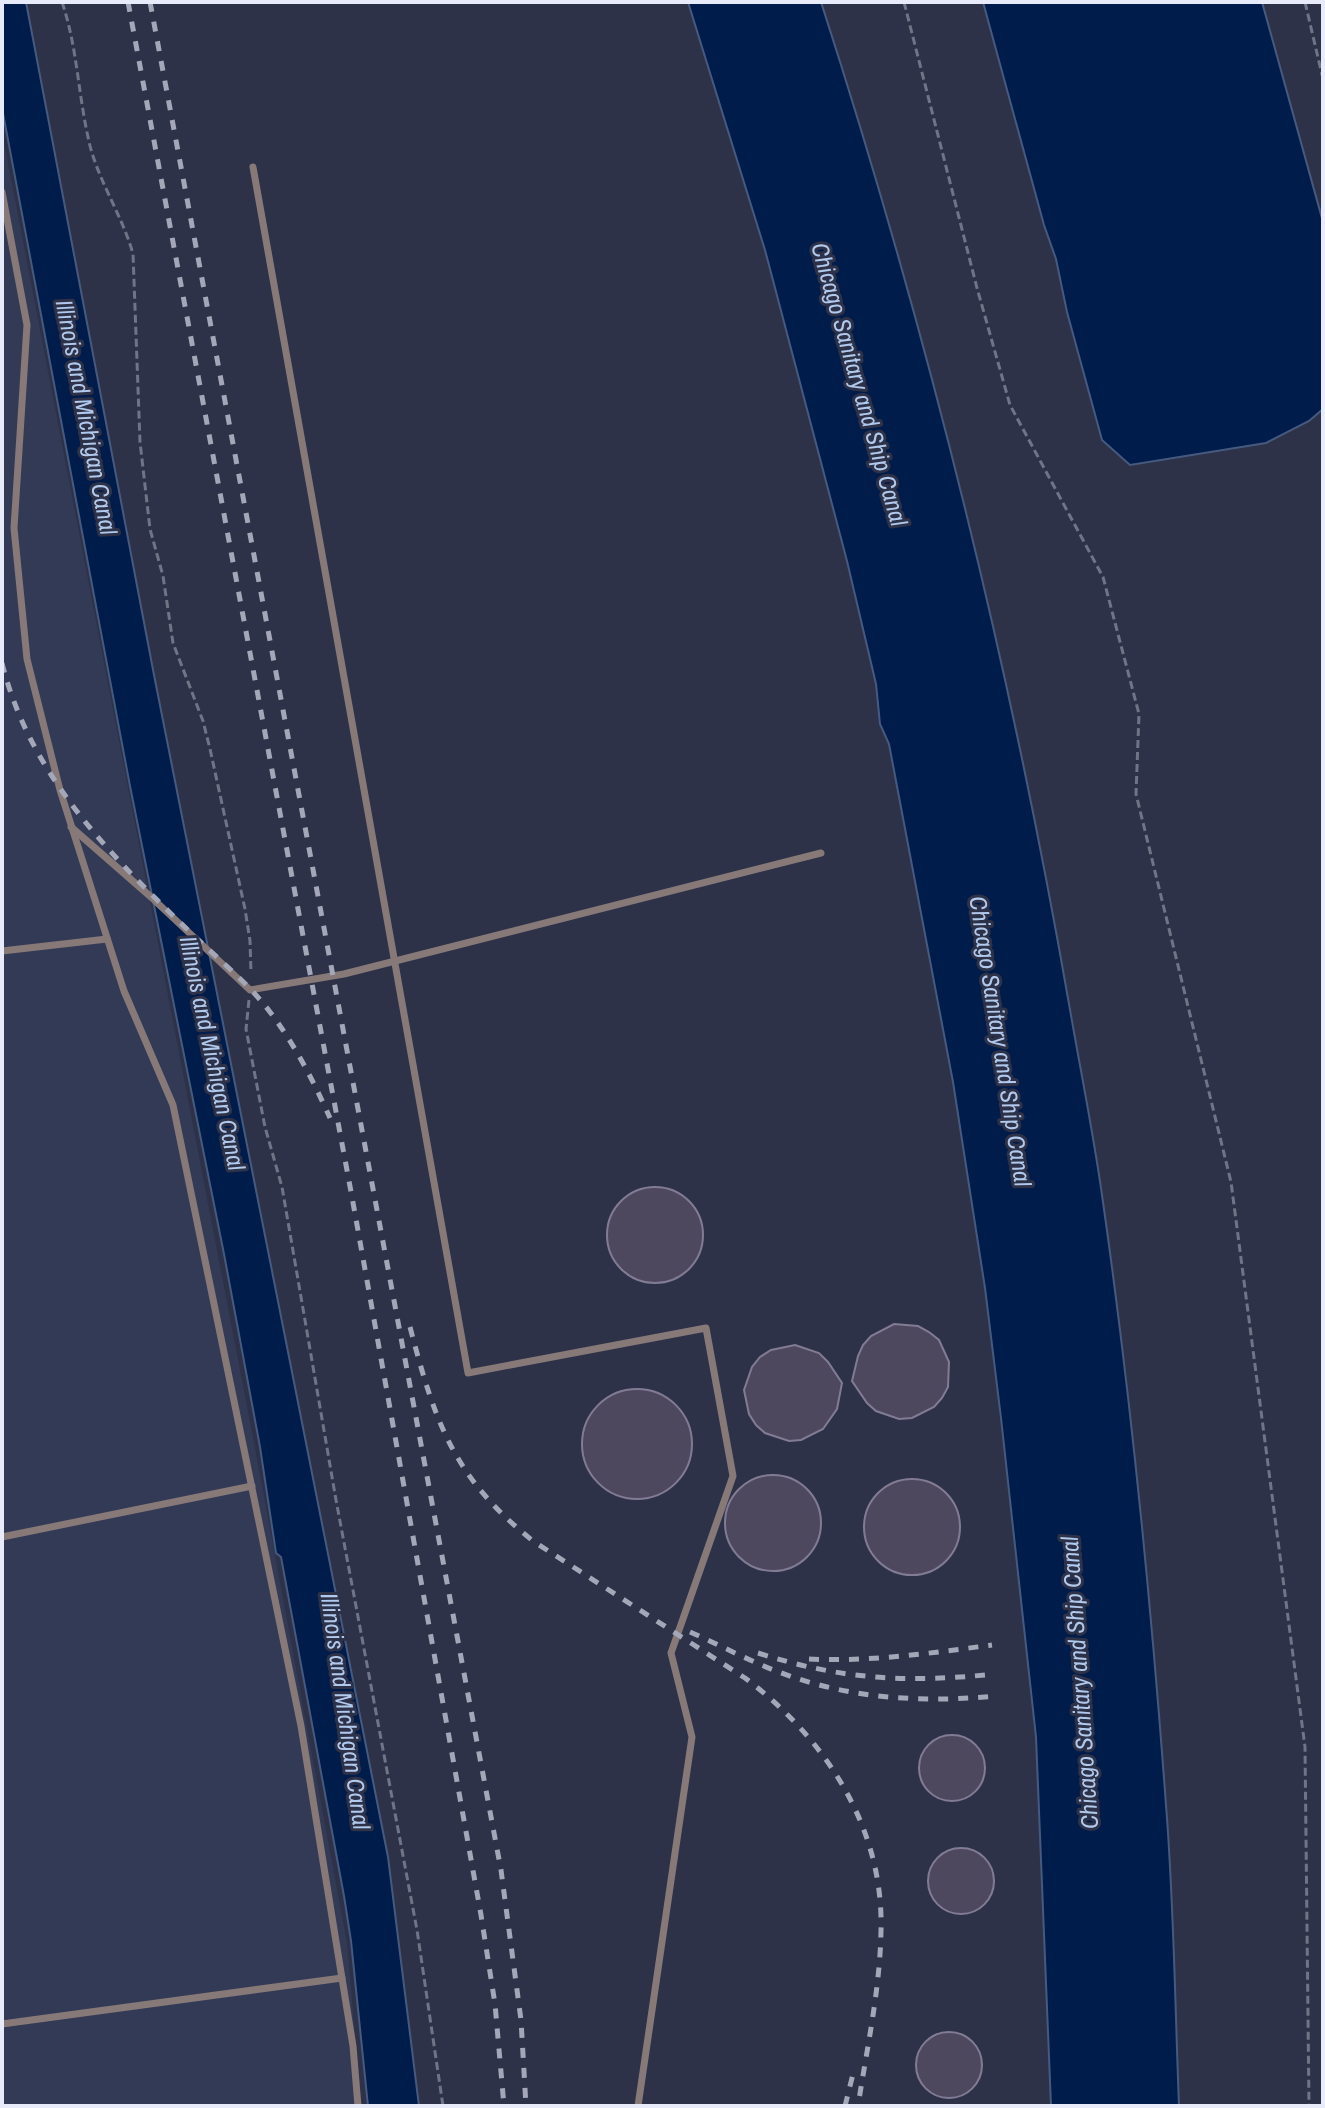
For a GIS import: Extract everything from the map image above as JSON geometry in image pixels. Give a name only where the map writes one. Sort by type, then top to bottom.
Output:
[{"type":"lane","points":[[253,167],[468,1373],[706,1328],[733,1476],[671,1653],[692,1737],[638,2106]]},
{"type":"lane","points":[[2,192],[27,325],[14,528],[27,659],[71,827],[124,991],[173,1105],[301,1726],[353,2046],[358,2106]]},
{"type":"lane","points":[[71,827],[250,990],[344,974],[821,853]]},
{"type":"lane","points":[[2,951],[107,939]]},
{"type":"lane","points":[[2,1537],[252,1486]]},
{"type":"lane","points":[[2,2024],[342,1978]]},
{"type":"path","points":[[62,2],[73,35],[91,151],[126,230],[133,254],[140,442],[150,529],[163,576],[173,643],[203,721],[250,941],[246,1029],[265,1127],[282,1187],[336,1500],[417,1930],[443,2106]]},
{"type":"path","points":[[904,2],[1010,405],[1103,577],[1139,714],[1136,794],[1231,1182],[1305,1747],[1309,2106]]},
{"type":"path","points":[[1305,2],[1323,79]]},
{"type":"shaded area","points":[[2,132],[347,1943],[361,2106],[2,2106]]},
{"type":"water","name":"Illinois and Michigan Canal","points":[[2,2],[26,2],[154,675],[388,1857],[419,2106],[368,2106],[344,1896],[281,1557],[276,1553],[224,1254],[130,786],[2,108]]},
{"type":"water","name":"Chicago Sanitary and Ship Canal","points":[[688,2],[821,2],[896,249],[993,624],[1046,877],[1086,1100],[1122,1347],[1147,1576],[1166,1805],[1179,2106],[1051,2106],[1036,1737],[985,1288],[953,1082],[889,744],[880,724],[876,684],[847,561],[765,250]]},
{"type":"water","points":[[983,2],[1262,2],[1323,222],[1323,409],[1309,421],[1266,443],[1130,465],[1102,440],[1056,259]]},
{"type":"building","points":[[655,1187],[673,1191],[689,1201],[699,1217],[703,1235],[699,1253],[689,1269],[673,1279],[655,1283],[637,1279],[621,1269],[611,1253],[607,1235],[611,1217],[621,1201],[637,1191]]},
{"type":"building","points":[[894,1324],[918,1326],[929,1332],[939,1340],[949,1362],[948,1387],[942,1398],[934,1407],[912,1418],[899,1419],[876,1411],[852,1381],[863,1345],[871,1336]]},
{"type":"building","points":[[795,1345],[819,1353],[842,1383],[837,1409],[823,1429],[801,1440],[789,1441],[765,1433],[756,1425],[749,1414],[744,1390],[752,1367],[760,1357],[771,1350]]},
{"type":"building","points":[[637,1389],[658,1393],[676,1405],[688,1423],[692,1444],[688,1465],[676,1483],[658,1495],[637,1499],[616,1495],[598,1483],[586,1465],[582,1444],[586,1423],[598,1405],[616,1393]]},
{"type":"building","points":[[773,1475],[791,1479],[807,1489],[817,1505],[821,1523],[817,1541],[807,1557],[791,1567],[773,1571],[755,1567],[739,1557],[729,1541],[725,1523],[729,1505],[739,1489],[755,1479]]},
{"type":"building","points":[[912,1479],[930,1483],[946,1493],[956,1509],[960,1527],[956,1545],[946,1561],[930,1571],[912,1575],[894,1571],[878,1561],[868,1545],[864,1527],[868,1509],[878,1493],[894,1483]]},
{"type":"building","points":[[952,1735],[965,1737],[975,1745],[983,1755],[983,1781],[975,1791],[965,1799],[952,1801],[939,1799],[929,1791],[921,1781],[919,1768],[921,1755],[929,1745],[939,1737]]},
{"type":"building","points":[[961,1848],[974,1850],[989,1863],[994,1881],[992,1894],[979,1909],[961,1914],[948,1912],[933,1899],[928,1881],[930,1868],[943,1853]]},
{"type":"building","points":[[949,2032],[962,2034],[977,2047],[982,2065],[980,2078],[967,2093],[949,2098],[936,2096],[921,2083],[916,2065],[918,2052],[931,2037]]},
{"type":"railway","points":[[128,2],[352,1197],[481,1915],[495,2004],[504,2106]]},
{"type":"railway","points":[[150,2],[501,1870],[521,2020],[526,2106]]},
{"type":"railway","points":[[2,663],[15,704],[32,742],[77,812],[132,875],[261,1001],[295,1050],[330,1118]]},
{"type":"railway","points":[[410,1327],[439,1420],[451,1446],[484,1494],[533,1541],[745,1678],[800,1728],[844,1788],[872,1856],[879,1893],[881,1931],[876,1997],[858,2106]]},
{"type":"railway","points":[[690,1632],[768,1668],[832,1688],[913,1699],[996,1696]]},
{"type":"railway","points":[[809,1659],[878,1658],[992,1645]]},
{"type":"railway","points":[[758,1653],[819,1669],[875,1677],[933,1678],[995,1674]]},
{"type":"railway","points":[[845,2106],[853,2074]]}]
